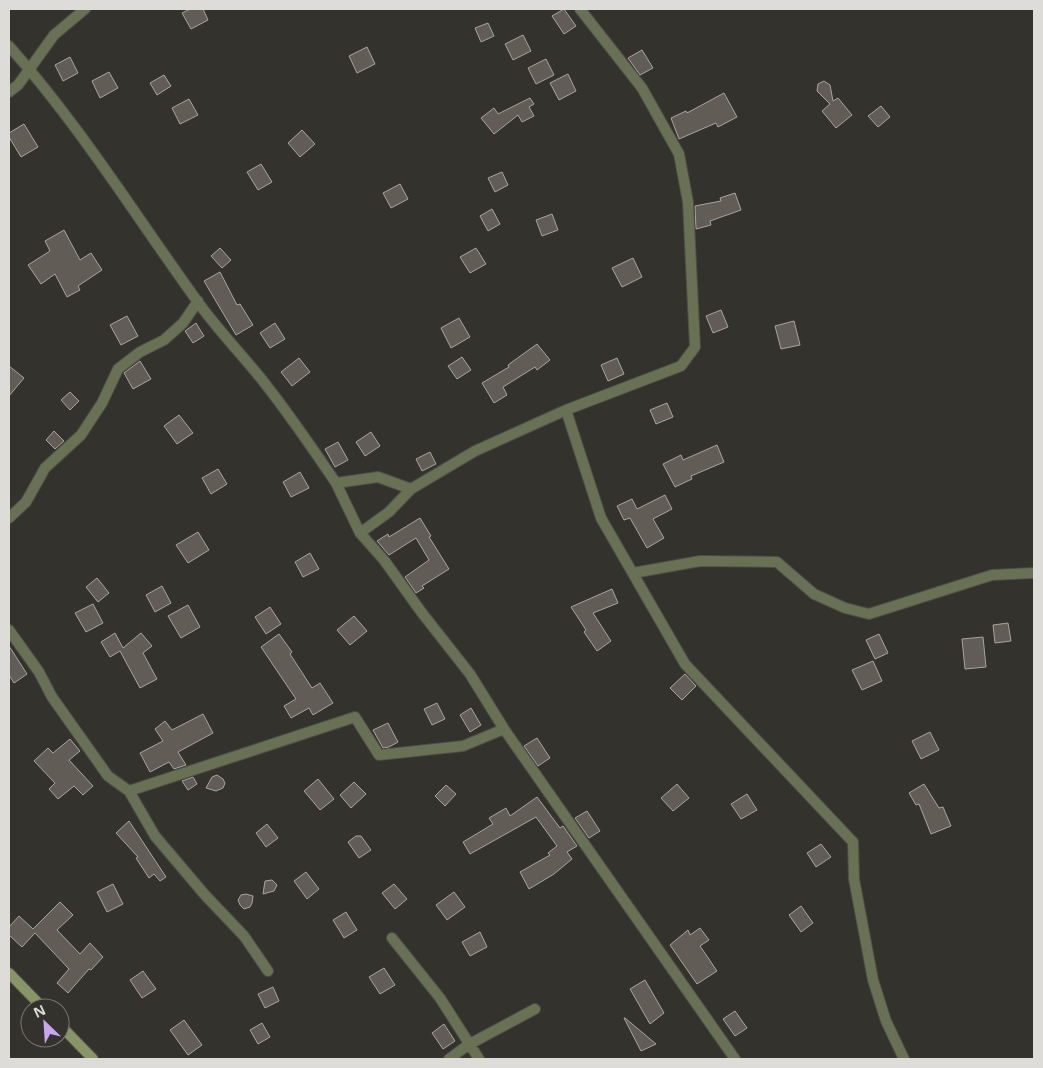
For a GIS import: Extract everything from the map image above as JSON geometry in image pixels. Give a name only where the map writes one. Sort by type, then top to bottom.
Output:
[{"type":"main road","points":[[9,973],[33,998]]},
{"type":"main road","points":[[70,1035],[93,1059]]},
{"type":"street","points":[[9,92],[18,85],[54,35],[85,9]]},
{"type":"street","points":[[360,533],[389,512],[411,489],[475,451],[566,410],[681,366],[695,347],[688,202],[679,154],[642,88],[580,9]]},
{"type":"street","points":[[9,46],[86,141],[198,301],[294,422],[336,483],[360,533],[384,560],[470,674],[504,729],[735,1059]]},
{"type":"street","points":[[9,518],[26,502],[45,468],[81,434],[102,403],[118,369],[140,352],[164,340],[183,323],[198,301]]},
{"type":"street","points":[[566,410],[601,518],[684,664],[853,842],[854,879],[873,980],[886,1021],[904,1059]]},
{"type":"street","points":[[336,483],[378,477],[411,489]]},
{"type":"street","points":[[633,573],[700,561],[778,562],[814,594],[845,608],[869,614],[992,575],[1034,573]]},
{"type":"street","points":[[9,630],[39,672],[52,697],[108,776],[129,791],[155,836],[205,895],[244,936],[268,971]]},
{"type":"street","points":[[129,791],[355,717],[379,755],[463,746],[504,729]]},
{"type":"street","points":[[392,938],[440,998],[468,1045],[479,1059]]},
{"type":"street","points":[[448,1059],[468,1045],[535,1009]]},
{"type":"building","points":[[190,9],[203,9],[208,20],[191,29],[182,13]]},
{"type":"building","points":[[564,9],[576,26],[564,34],[552,16]]},
{"type":"building","points":[[488,23],[494,36],[481,42],[475,28]]},
{"type":"building","points":[[523,35],[531,51],[513,60],[505,44]]},
{"type":"building","points":[[367,47],[375,64],[357,73],[349,56]]},
{"type":"building","points":[[642,50],[653,68],[640,75],[628,58]]},
{"type":"building","points":[[70,57],[78,73],[63,81],[55,65]]},
{"type":"building","points":[[546,59],[554,75],[536,84],[528,68]]},
{"type":"building","points":[[109,72],[118,88],[100,98],[92,81]]},
{"type":"building","points":[[568,74],[576,91],[559,100],[550,83]]},
{"type":"building","points":[[164,75],[171,86],[157,95],[150,83]]},
{"type":"building","points":[[824,81],[830,85],[833,101],[838,98],[852,115],[836,128],[822,111],[830,104],[817,91],[818,84]]},
{"type":"building","points":[[724,93],[737,117],[718,127],[716,123],[679,139],[671,118],[686,111],[687,113]]},
{"type":"building","points":[[530,98],[534,104],[529,107],[534,116],[522,122],[518,115],[494,134],[481,118],[494,108],[498,114]]},
{"type":"building","points":[[189,99],[198,115],[180,124],[172,108]]},
{"type":"building","points":[[881,106],[890,117],[878,127],[868,116]]},
{"type":"building","points":[[24,124],[38,147],[21,157],[9,137],[9,133]]},
{"type":"building","points":[[302,130],[315,144],[300,157],[288,143]]},
{"type":"building","points":[[261,164],[272,182],[258,190],[247,172]]},
{"type":"building","points":[[502,172],[508,185],[495,192],[488,178]]},
{"type":"building","points":[[400,184],[408,199],[391,208],[383,193]]},
{"type":"building","points":[[735,193],[741,210],[710,221],[711,225],[696,229],[695,206],[721,201],[720,198]]},
{"type":"building","points":[[492,209],[500,224],[488,231],[480,216]]},
{"type":"building","points":[[552,214],[558,230],[542,236],[536,220]]},
{"type":"building","points":[[64,230],[80,260],[91,253],[102,270],[78,286],[80,290],[67,297],[55,274],[41,284],[28,265],[50,251],[45,241]]},
{"type":"building","points":[[220,248],[231,260],[222,268],[211,256]]},
{"type":"building","points":[[476,248],[486,264],[470,273],[460,257]]},
{"type":"building","points":[[633,258],[642,277],[622,287],[612,268]]},
{"type":"building","points":[[220,272],[237,305],[240,304],[253,325],[236,335],[204,281]]},
{"type":"building","points":[[721,310],[728,327],[713,333],[706,316]]},
{"type":"building","points":[[127,316],[138,336],[121,345],[110,325]]},
{"type":"building","points":[[459,318],[470,337],[451,348],[441,328]]},
{"type":"building","points":[[794,321],[800,345],[781,349],[775,326]]},
{"type":"building","points":[[196,323],[204,336],[193,343],[185,331]]},
{"type":"building","points":[[275,323],[285,339],[270,348],[260,333]]},
{"type":"building","points":[[537,344],[550,360],[537,370],[535,367],[503,387],[507,395],[494,403],[482,383],[509,367],[508,365]]},
{"type":"building","points":[[462,357],[471,370],[457,379],[448,366]]},
{"type":"building","points":[[299,358],[310,372],[292,386],[281,372]]},
{"type":"building","points":[[617,358],[624,374],[608,381],[601,365]]},
{"type":"building","points":[[140,361],[151,379],[133,389],[124,373]]},
{"type":"building","points":[[9,366],[24,378],[9,396]]},
{"type":"building","points":[[70,392],[79,401],[70,410],[61,400]]},
{"type":"building","points":[[667,403],[673,417],[656,424],[650,410]]},
{"type":"building","points":[[179,415],[193,433],[177,444],[164,426]]},
{"type":"building","points":[[54,431],[64,441],[55,449],[46,440]]},
{"type":"building","points":[[371,432],[380,446],[365,456],[356,442]]},
{"type":"building","points":[[338,442],[348,460],[335,467],[325,449]]},
{"type":"building","points":[[717,445],[724,462],[691,476],[692,479],[675,487],[663,464],[681,455],[683,460]]},
{"type":"building","points":[[430,452],[436,464],[422,471],[416,459]]},
{"type":"building","points":[[218,469],[227,484],[211,494],[202,478]]},
{"type":"building","points":[[300,472],[309,488],[291,497],[283,482]]},
{"type":"building","points":[[665,495],[672,509],[653,519],[664,538],[647,548],[630,518],[624,520],[617,506],[632,499],[637,509]]},
{"type":"building","points":[[420,518],[431,536],[429,537],[449,569],[422,586],[424,588],[416,593],[405,577],[429,560],[416,538],[389,555],[377,541],[388,534],[389,537]]},
{"type":"building","points":[[198,532],[209,550],[188,563],[176,545]]},
{"type":"building","points":[[310,553],[319,569],[303,577],[295,562]]},
{"type":"building","points":[[97,578],[109,593],[98,602],[86,587]]},
{"type":"building","points":[[162,586],[171,603],[155,612],[146,595]]},
{"type":"building","points":[[612,589],[618,603],[593,613],[611,641],[597,651],[584,632],[586,630],[571,607]]},
{"type":"building","points":[[93,604],[103,623],[86,632],[75,613]]},
{"type":"building","points":[[188,605],[200,627],[181,638],[168,616]]},
{"type":"building","points":[[270,607],[281,624],[266,634],[255,617]]},
{"type":"building","points":[[354,616],[367,631],[350,645],[337,630]]},
{"type":"building","points":[[1008,623],[1011,641],[995,643],[993,625]]},
{"type":"building","points":[[115,633],[123,648],[141,633],[152,646],[143,653],[157,679],[140,688],[120,651],[110,657],[101,642]]},
{"type":"building","points":[[279,634],[292,652],[290,654],[312,688],[320,683],[333,703],[313,715],[309,708],[291,718],[284,706],[296,699],[261,647]]},
{"type":"building","points":[[879,634],[888,653],[875,659],[866,640]]},
{"type":"building","points":[[983,637],[986,667],[965,669],[962,639]]},
{"type":"building","points":[[9,646],[27,674],[14,683],[9,675]]},
{"type":"building","points":[[873,661],[882,681],[862,690],[852,670]]},
{"type":"building","points":[[685,674],[696,686],[682,700],[670,688]]},
{"type":"building","points":[[437,703],[445,719],[432,725],[424,709]]},
{"type":"building","points":[[471,708],[481,725],[470,732],[460,715]]},
{"type":"building","points":[[203,714],[213,733],[178,752],[186,765],[174,769],[169,762],[150,772],[140,753],[163,741],[155,729],[165,721],[172,730]]},
{"type":"building","points":[[388,723],[398,742],[383,748],[373,730]]},
{"type":"building","points":[[930,732],[939,750],[921,759],[912,741]]},
{"type":"building","points":[[537,738],[550,758],[538,766],[524,746]]},
{"type":"building","points":[[70,739],[80,751],[69,760],[93,786],[83,795],[74,786],[58,799],[49,789],[55,783],[34,761],[48,748],[53,753]]},
{"type":"building","points":[[217,775],[225,783],[223,788],[216,791],[206,788],[212,777]]},
{"type":"building","points":[[193,777],[197,784],[188,790],[182,781]]},
{"type":"building","points":[[318,779],[334,799],[320,810],[304,791]]},
{"type":"building","points":[[354,782],[366,794],[351,808],[340,795]]},
{"type":"building","points":[[677,784],[689,798],[673,811],[661,798]]},
{"type":"building","points":[[924,784],[939,808],[943,807],[951,826],[931,834],[919,804],[916,805],[909,793]]},
{"type":"building","points":[[446,785],[456,794],[445,806],[435,796]]},
{"type":"building","points":[[747,794],[757,810],[741,819],[731,804]]},
{"type":"building","points":[[537,797],[560,828],[563,826],[577,846],[567,852],[572,859],[554,874],[529,889],[520,872],[550,855],[548,853],[557,846],[536,817],[470,854],[463,842],[493,824],[489,818],[506,808],[510,816]]},
{"type":"building","points":[[587,811],[600,831],[589,838],[575,818]]},
{"type":"building","points":[[129,821],[166,877],[160,881],[154,874],[149,878],[136,858],[138,857],[116,833]]},
{"type":"building","points":[[267,824],[278,838],[266,847],[256,833]]},
{"type":"building","points":[[356,836],[361,836],[371,850],[359,858],[348,842]]},
{"type":"building","points":[[821,844],[831,857],[816,867],[807,853]]},
{"type":"building","points":[[306,872],[319,889],[307,899],[294,881]]},
{"type":"building","points":[[272,880],[277,885],[274,891],[263,894],[265,881]]},
{"type":"building","points":[[113,884],[123,904],[107,912],[97,892]]},
{"type":"building","points":[[394,884],[407,899],[395,909],[382,893]]},
{"type":"building","points":[[454,892],[465,907],[447,920],[436,905]]},
{"type":"building","points":[[241,895],[253,896],[250,907],[244,909],[238,900]]},
{"type":"building","points":[[60,902],[73,915],[57,930],[80,954],[90,943],[103,957],[91,970],[89,969],[68,993],[57,983],[69,969],[35,933],[22,947],[9,935],[9,927],[19,916],[33,929]]},
{"type":"building","points":[[801,906],[813,923],[801,932],[789,915]]},
{"type":"building","points":[[346,912],[357,930],[344,938],[333,920]]},
{"type":"building","points":[[700,928],[709,940],[700,946],[717,971],[697,984],[670,945],[688,930],[690,935]]},
{"type":"building","points":[[480,932],[487,947],[470,956],[462,942]]},
{"type":"building","points":[[384,968],[395,985],[380,994],[369,977]]},
{"type":"building","points":[[143,971],[156,989],[142,998],[130,980]]},
{"type":"building","points":[[645,980],[664,1013],[650,1024],[630,989]]},
{"type":"building","points":[[273,987],[279,1001],[265,1008],[258,994]]},
{"type":"building","points":[[735,1011],[747,1028],[735,1036],[723,1019]]},
{"type":"building","points":[[625,1018],[656,1044],[641,1051]]},
{"type":"building","points":[[184,1020],[202,1045],[188,1055],[170,1030]]},
{"type":"building","points":[[262,1023],[270,1037],[258,1044],[250,1030]]},
{"type":"building","points":[[444,1024],[455,1041],[443,1049],[432,1033]]}]
